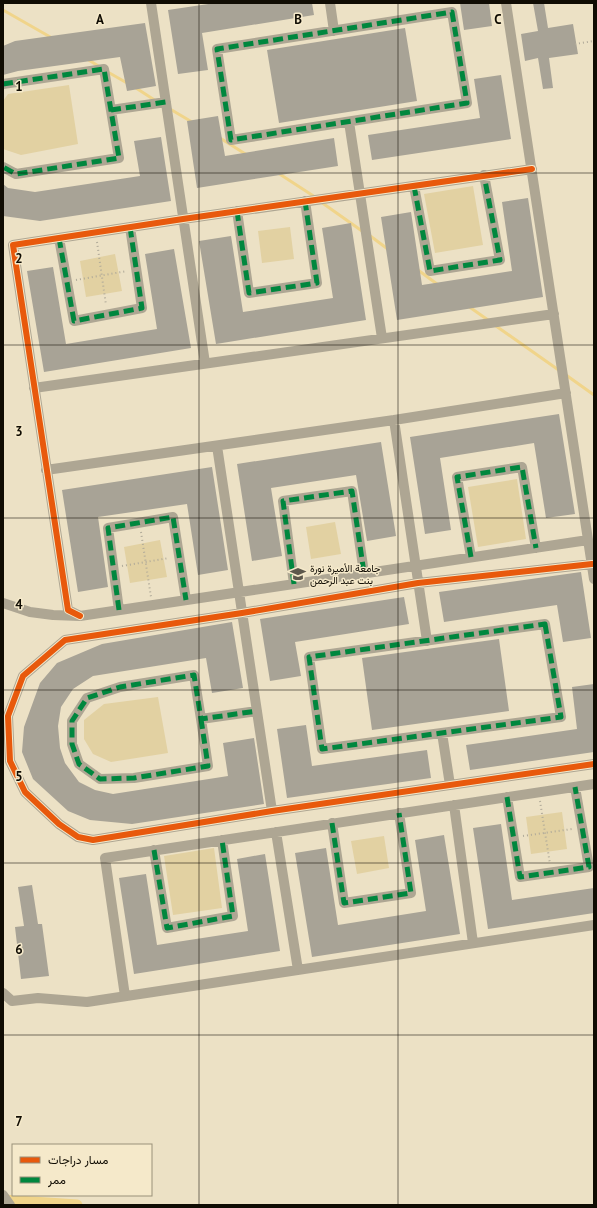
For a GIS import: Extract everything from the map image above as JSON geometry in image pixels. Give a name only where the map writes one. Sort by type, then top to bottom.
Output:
[{"type":"street","points":[[151,3],[205,363]]},
{"type":"street","points":[[330,3],[334,30]]},
{"type":"street","points":[[506,3],[594,579]]},
{"type":"street","points":[[452,12],[467,103],[349,122],[231,140],[217,49],[452,12]]},
{"type":"street","points":[[3,84],[104,69],[118,158],[16,174],[3,166]]},
{"type":"street","points":[[111,110],[166,102]]},
{"type":"street","points":[[349,122],[382,338]]},
{"type":"street","points":[[80,616],[68,610],[13,245],[305,201],[532,169]]},
{"type":"street","points":[[414,186],[430,271],[500,260],[484,175]]},
{"type":"street","points":[[237,211],[249,292],[317,283],[305,201]]},
{"type":"street","points":[[59,238],[74,321],[142,308],[130,227]]},
{"type":"street","points":[[34,388],[554,314]]},
{"type":"street","points":[[46,470],[394,420],[566,393]]},
{"type":"street","points":[[394,420],[427,641]]},
{"type":"street","points":[[217,446],[272,811]]},
{"type":"street","points":[[470,558],[457,477],[522,467],[536,548]]},
{"type":"street","points":[[294,584],[283,500],[352,491],[364,573]]},
{"type":"street","points":[[119,610],[108,528],[139,523],[173,518],[186,600]]},
{"type":"street","points":[[3,603],[30,612],[80,616],[588,540]]},
{"type":"street","points":[[592,564],[418,582],[65,640],[23,676],[8,716],[10,761],[25,792],[59,824],[78,837],[93,840],[272,811],[594,764]]},
{"type":"street","points":[[545,624],[561,717],[442,733],[322,749],[309,657],[545,624]]},
{"type":"street","points":[[194,675],[201,719],[208,766],[134,778],[100,779],[79,764],[72,744],[72,721],[88,698],[120,687],[194,675]]},
{"type":"street","points":[[201,719],[257,710]]},
{"type":"street","points":[[442,733],[450,785]]},
{"type":"street","points":[[125,996],[105,858],[594,784]]},
{"type":"street","points":[[508,797],[520,877],[589,867],[575,787]]},
{"type":"street","points":[[454,805],[473,943]]},
{"type":"street","points":[[332,823],[344,903],[410,893],[399,813]]},
{"type":"street","points":[[276,832],[298,970]]},
{"type":"street","points":[[154,850],[167,928],[233,916],[222,840]]},
{"type":"street","points":[[3,994],[12,1001],[38,998],[86,1002],[594,925]]},
{"type":"street","points":[[3,1195],[10,1205]]},
{"type":"path","points":[[575,44],[594,41]]},
{"type":"path","points":[[95,233],[108,315]]},
{"type":"path","points":[[67,281],[136,270]]},
{"type":"path","points":[[139,523],[152,605]]},
{"type":"path","points":[[113,567],[180,556]]},
{"type":"path","points":[[539,792],[551,872]]},
{"type":"path","points":[[514,838],[582,827]]},
{"type":"shaded area","name":"جامعة الأميرة نورة بنت عبد الرحمن","points":[[3,3],[594,3],[594,1205],[3,1205]]},
{"type":"shaded area","points":[[69,85],[78,144],[21,155],[3,149],[3,101],[8,94]]},
{"type":"shaded area","points":[[473,186],[483,245],[435,253],[424,194]]},
{"type":"shaded area","points":[[290,227],[294,259],[262,263],[258,231]]},
{"type":"shaded area","points":[[115,254],[122,291],[86,297],[80,261]]},
{"type":"shaded area","points":[[517,479],[526,539],[478,547],[468,487]]},
{"type":"shaded area","points":[[335,522],[341,554],[311,559],[306,527]]},
{"type":"shaded area","points":[[160,540],[167,577],[130,583],[124,547]]},
{"type":"shaded area","points":[[158,697],[168,753],[111,762],[93,754],[84,739],[84,720],[104,704]]},
{"type":"shaded area","points":[[562,812],[567,849],[531,854],[526,817]]},
{"type":"shaded area","points":[[384,836],[389,868],[357,874],[351,841]]},
{"type":"shaded area","points":[[214,848],[222,908],[173,915],[164,856]]},
{"type":"building","points":[[215,3],[312,3],[314,15],[202,33],[208,70],[178,74],[168,10]]},
{"type":"building","points":[[460,3],[489,3],[492,26],[464,30]]},
{"type":"building","points":[[533,3],[544,3],[548,28],[573,24],[578,54],[549,58],[553,88],[543,89],[538,58],[525,61],[521,34],[538,31]]},
{"type":"building","points":[[145,23],[156,86],[127,91],[120,57],[18,71],[3,75],[3,46],[15,41]]},
{"type":"building","points":[[405,28],[417,101],[279,123],[267,50]]},
{"type":"building","points":[[501,75],[511,139],[372,160],[368,135],[480,118],[474,79]]},
{"type":"building","points":[[218,116],[225,156],[334,138],[338,166],[197,188],[187,121]]},
{"type":"building","points":[[161,137],[171,201],[40,221],[3,216],[3,184],[8,188],[35,192],[140,176],[134,141]]},
{"type":"building","points":[[528,198],[543,297],[397,320],[381,217],[411,212],[422,285],[512,271],[502,202]]},
{"type":"building","points":[[351,223],[366,320],[216,344],[199,241],[231,236],[243,312],[333,298],[322,228]]},
{"type":"building","points":[[174,249],[191,348],[44,372],[27,271],[53,267],[66,344],[157,329],[145,254]]},
{"type":"building","points":[[559,414],[575,514],[546,518],[534,443],[440,458],[451,530],[425,534],[410,437]]},
{"type":"building","points":[[381,442],[396,536],[367,541],[356,475],[271,488],[282,556],[252,561],[237,464]]},
{"type":"building","points":[[212,467],[228,570],[198,575],[187,504],[98,517],[108,587],[78,592],[62,490]]},
{"type":"building","points":[[581,572],[591,638],[563,642],[557,605],[444,622],[439,592]]},
{"type":"building","points":[[404,597],[409,624],[295,642],[301,676],[270,681],[260,619]]},
{"type":"building","points":[[232,622],[243,688],[212,693],[206,658],[93,676],[73,689],[61,707],[58,726],[60,748],[65,763],[79,782],[95,790],[113,794],[228,776],[223,743],[254,738],[264,804],[132,824],[90,820],[68,811],[33,779],[22,752],[24,727],[40,683],[57,663],[102,644]]},
{"type":"building","points":[[499,639],[509,711],[372,730],[362,658]]},
{"type":"building","points":[[594,684],[594,752],[470,770],[466,745],[577,729],[572,687]]},
{"type":"building","points":[[306,725],[312,766],[427,750],[431,778],[287,798],[277,729]]},
{"type":"building","points":[[501,824],[512,900],[594,888],[594,913],[488,929],[473,828]]},
{"type":"building","points":[[444,835],[460,934],[312,957],[295,853],[326,848],[338,925],[426,911],[415,840]]},
{"type":"building","points":[[265,854],[280,951],[134,974],[119,878],[146,874],[157,945],[248,931],[237,859]]},
{"type":"building","points":[[32,885],[38,924],[42,924],[49,976],[21,979],[15,927],[24,926],[18,887]]},
{"type":"waterway","points":[[3,10],[52,38]]},
{"type":"waterway","points":[[87,59],[100,67]]},
{"type":"waterway","points":[[106,71],[127,83]]},
{"type":"waterway","points":[[136,88],[156,101]]},
{"type":"waterway","points":[[170,109],[192,122]]},
{"type":"waterway","points":[[220,138],[247,155]]},
{"type":"waterway","points":[[278,173],[315,197]]},
{"type":"waterway","points":[[321,202],[362,231]]},
{"type":"waterway","points":[[369,235],[389,250]]},
{"type":"waterway","points":[[418,270],[437,284]]},
{"type":"waterway","points":[[468,306],[488,320]]},
{"type":"waterway","points":[[496,326],[560,371]]},
{"type":"waterway","points":[[566,375],[594,395]]},
{"type":"waterway","points":[[3,1200],[77,1205]]},
{"type":"marked path","points":[[452,12],[467,103],[231,140],[217,49],[452,12]]},
{"type":"marked path","points":[[3,84],[104,69],[119,158],[16,174],[3,167]]},
{"type":"marked path","points":[[111,110],[166,102]]},
{"type":"marked path","points":[[414,186],[430,271],[500,260],[484,175]]},
{"type":"marked path","points":[[237,211],[249,293],[317,283],[305,201]]},
{"type":"marked path","points":[[59,238],[74,321],[142,308],[130,227]]},
{"type":"marked path","points":[[471,557],[457,477],[522,467],[536,548]]},
{"type":"marked path","points":[[294,584],[283,501],[352,491],[364,573]]},
{"type":"marked path","points":[[119,610],[108,528],[173,517],[186,600]]},
{"type":"marked path","points":[[545,624],[561,717],[322,749],[309,657],[545,624]]},
{"type":"marked path","points":[[201,719],[208,766],[134,778],[100,779],[79,764],[72,744],[72,721],[87,698],[120,687],[194,675],[201,719],[257,711]]},
{"type":"marked path","points":[[507,797],[520,877],[589,867],[575,787]]},
{"type":"marked path","points":[[332,823],[344,903],[411,893],[399,813]]},
{"type":"marked path","points":[[154,850],[167,928],[233,916],[222,840]]},
{"type":"cycle path","points":[[80,616],[68,610],[13,245],[532,169]]},
{"type":"cycle path","points":[[592,564],[418,583],[242,613],[65,640],[23,676],[8,716],[10,761],[25,792],[59,824],[78,837],[93,840],[272,811],[594,764]]},
{"type":"place","name":"جامعة الأميرة نورة بنت عبد الرحمن","points":[[298,574]]}]
